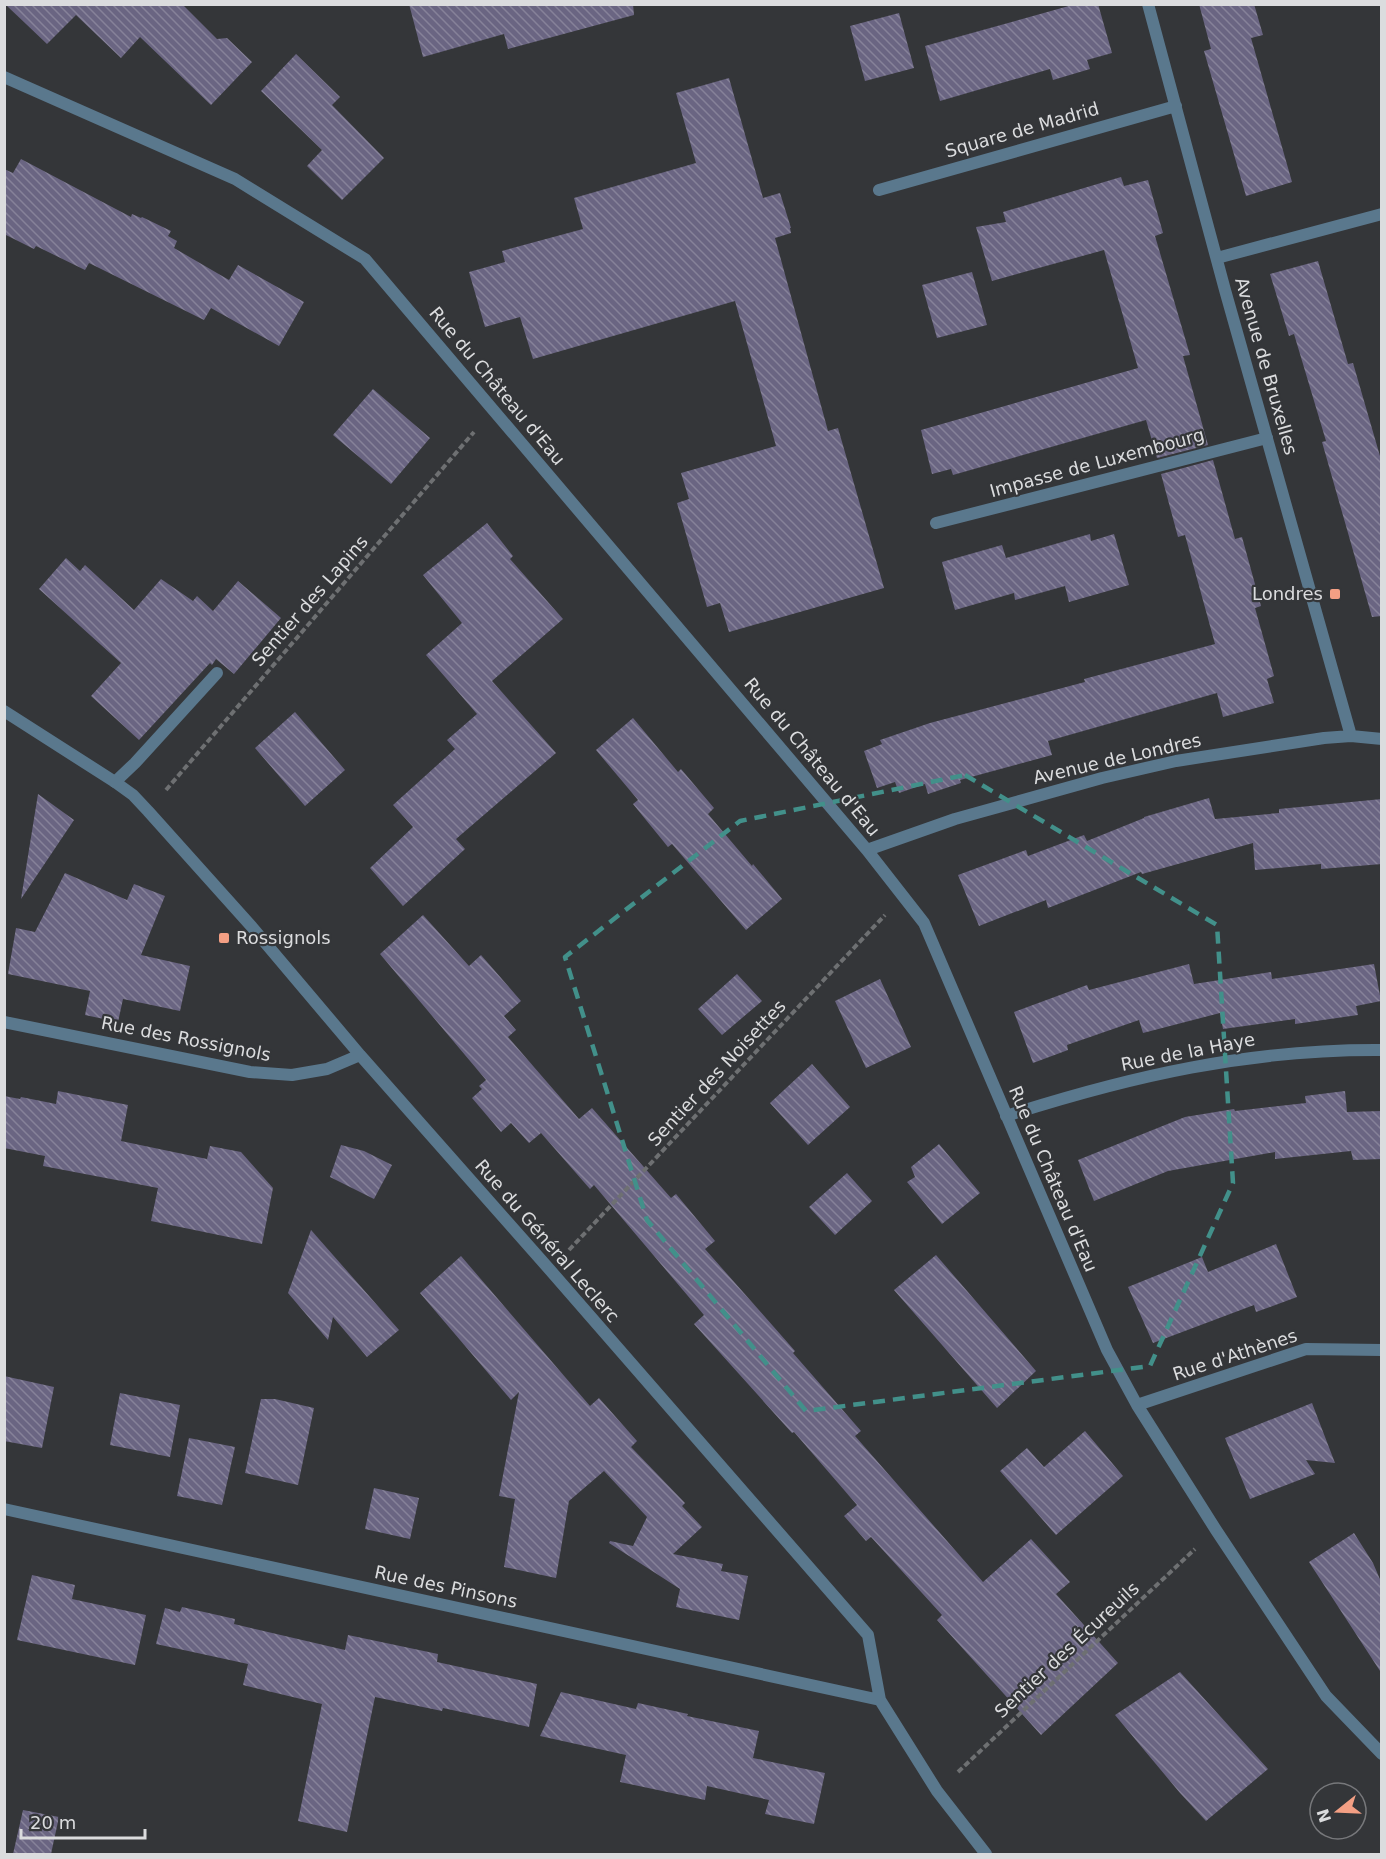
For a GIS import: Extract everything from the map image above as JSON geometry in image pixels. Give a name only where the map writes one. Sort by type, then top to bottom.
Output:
[{"type":"street","name":"Avenue de Bruxelles","points":[[1148,4],[1351,736]]},
{"type":"street","name":"Rue du Château d'Eau","points":[[4,77],[235,179],[366,259],[867,850],[924,923],[1107,1350],[1137,1405],[1215,1530],[1326,1696],[1382,1754]]},
{"type":"street","name":"Square de Madrid","points":[[879,190],[1176,106]]},
{"type":"street","points":[[1217,258],[1382,214]]},
{"type":"street","name":"Impasse de Luxembourg","points":[[936,524],[1267,438]]},
{"type":"street","points":[[115,782],[135,764],[217,673]]},
{"type":"street","name":"Rue du Général Leclerc","points":[[4,711],[115,782],[133,795],[148,811],[252,927],[360,1055],[868,1635],[879,1700],[937,1791],[986,1854]]},
{"type":"street","name":"Avenue de Londres","points":[[867,850],[956,819],[1102,778],[1176,761],[1324,738],[1351,736],[1382,739]]},
{"type":"street","name":"Rue des Rossignols","points":[[4,1022],[250,1072],[292,1075],[327,1068],[360,1055]]},
{"type":"street","name":"Rue de la Haye","points":[[1006,1116],[1095,1089],[1183,1068],[1268,1055],[1382,1050]]},
{"type":"street","name":"Rue d'Athènes","points":[[1137,1405],[1306,1349],[1382,1350]]},
{"type":"street","name":"Rue des Pinsons","points":[[4,1509],[879,1700]]},
{"type":"path","name":"Sentier des Lapins","points":[[148,811],[494,409]]},
{"type":"path","name":"Sentier des Noisettes","points":[[550,1270],[903,895]]},
{"type":"path","name":"Sentier des Écureuils","points":[[937,1791],[1215,1530]]},
{"type":"highlighted area","points":[[965,775],[1217,925],[1233,1183],[1150,1366],[806,1411],[647,1220],[565,957],[740,821]]},
{"type":"building","points":[[5,4],[182,4],[217,39],[227,38],[252,62],[211,105],[140,37],[121,58],[76,15],[47,44]]},
{"type":"building","points":[[409,4],[633,4],[634,15],[508,49],[504,34],[423,57]]},
{"type":"building","points":[[1076,4],[1098,4],[1112,53],[1087,60],[1090,69],[1053,80],[1050,69],[940,101],[925,46]]},
{"type":"building","points":[[1199,4],[1254,4],[1263,35],[1251,38],[1292,182],[1246,196],[1204,51],[1211,49]]},
{"type":"building","points":[[899,13],[914,68],[865,81],[850,26]]},
{"type":"building","points":[[296,54],[340,97],[332,105],[384,158],[342,200],[307,166],[322,150],[261,91]]},
{"type":"building","points":[[729,78],[763,198],[780,193],[791,228],[791,233],[775,238],[828,431],[838,428],[884,588],[729,632],[720,603],[707,607],[677,503],[689,499],[681,473],[776,446],[735,301],[533,359],[520,317],[485,327],[469,272],[505,262],[502,251],[583,229],[574,198],[696,163],[676,93]]},
{"type":"building","points":[[21,159],[131,217],[132,214],[142,217],[171,231],[168,236],[177,241],[174,248],[229,280],[238,265],[304,302],[279,346],[211,308],[204,320],[89,263],[85,270],[36,246],[34,249],[4,234],[4,169],[13,173]]},
{"type":"building","points":[[1121,177],[1124,186],[1148,180],[1163,233],[1155,236],[1190,355],[1183,356],[1208,445],[1157,458],[1146,420],[953,475],[951,469],[932,474],[921,430],[1138,368],[1104,250],[992,281],[976,227],[1006,222],[1003,212]]},
{"type":"building","points":[[1318,261],[1348,364],[1353,363],[1382,463],[1382,616],[1372,617],[1322,442],[1326,441],[1294,334],[1289,336],[1270,274]]},
{"type":"building","points":[[972,272],[987,325],[937,338],[922,285]]},
{"type":"building","points":[[373,389],[430,438],[391,484],[333,435]]},
{"type":"building","points":[[1213,460],[1235,539],[1242,537],[1261,606],[1255,608],[1274,676],[1267,679],[1274,703],[1223,717],[1217,693],[1048,741],[1052,755],[960,780],[961,783],[928,794],[925,784],[899,793],[895,782],[877,788],[864,751],[882,744],[880,740],[930,723],[1085,682],[1084,679],[1215,644],[1185,535],[1178,537],[1161,474]]},
{"type":"building","points":[[487,523],[513,556],[510,559],[563,619],[492,681],[556,753],[456,839],[465,849],[403,906],[370,868],[413,827],[393,805],[455,749],[447,740],[477,714],[426,655],[462,623],[423,575]]},
{"type":"building","points":[[1090,534],[1091,541],[1114,534],[1129,585],[1069,602],[1065,586],[1015,600],[1014,593],[955,610],[942,562],[1002,545],[1006,558]]},
{"type":"building","points":[[66,558],[80,571],[85,565],[134,610],[161,579],[193,601],[197,596],[213,611],[238,581],[281,618],[234,674],[216,659],[212,665],[210,663],[139,740],[91,696],[121,663],[39,589]]},
{"type":"building","points":[[295,712],[345,770],[305,806],[255,748]]},
{"type":"building","points":[[633,718],[678,772],[681,769],[714,808],[708,814],[782,899],[746,930],[672,844],[668,847],[633,804],[638,800],[596,750]]},
{"type":"building","points":[[38,794],[74,820],[21,899]]},
{"type":"building","points":[[1209,798],[1215,819],[1279,813],[1279,809],[1382,799],[1382,864],[1321,869],[1321,864],[1255,870],[1253,843],[1142,874],[1141,872],[1048,908],[1046,900],[979,926],[958,875],[1026,850],[1028,856],[1084,835],[1087,841],[1144,817]]},
{"type":"building","points":[[65,873],[127,900],[134,884],[165,896],[141,955],[190,966],[180,1011],[123,999],[118,1022],[85,1015],[90,991],[8,974],[16,928],[35,932]]},
{"type":"building","points":[[423,915],[469,966],[481,955],[521,1001],[504,1016],[516,1030],[508,1037],[579,1119],[592,1108],[671,1198],[676,1194],[715,1241],[705,1249],[795,1351],[793,1353],[861,1431],[855,1436],[983,1582],[1031,1539],[1070,1582],[1056,1594],[1118,1663],[1041,1735],[937,1620],[942,1615],[871,1537],[866,1541],[844,1516],[857,1505],[794,1432],[792,1433],[694,1324],[704,1315],[594,1185],[590,1189],[541,1133],[529,1143],[511,1123],[501,1132],[472,1098],[482,1089],[479,1086],[486,1080],[380,954]]},
{"type":"building","points":[[1189,964],[1194,984],[1271,972],[1272,979],[1374,964],[1381,1001],[1356,1006],[1358,1015],[1295,1024],[1295,1019],[1223,1029],[1220,1013],[1143,1033],[1139,1020],[1067,1045],[1068,1050],[1033,1063],[1014,1012],[1087,985],[1089,990]]},
{"type":"building","points":[[737,974],[762,1001],[722,1035],[698,1009]]},
{"type":"building","points":[[880,979],[911,1047],[866,1068],[835,1001]]},
{"type":"building","points":[[812,1064],[850,1107],[808,1145],[770,1103]]},
{"type":"building","points":[[58,1091],[128,1105],[121,1141],[207,1159],[210,1146],[241,1152],[273,1188],[262,1244],[151,1221],[158,1188],[43,1166],[45,1156],[4,1148],[4,1096],[56,1104]]},
{"type":"building","points":[[1345,1091],[1347,1112],[1382,1111],[1382,1159],[1353,1160],[1351,1151],[1275,1159],[1275,1152],[1168,1171],[1094,1201],[1078,1160],[1185,1117],[1234,1109],[1235,1111],[1306,1103],[1305,1096]]},
{"type":"building","points":[[939,1144],[980,1193],[942,1224],[907,1182],[915,1177],[911,1167]]},
{"type":"building","points":[[341,1145],[364,1151],[392,1165],[374,1199],[330,1177]]},
{"type":"building","points":[[847,1173],[872,1201],[835,1235],[809,1207]]},
{"type":"building","points":[[311,1230],[399,1330],[367,1357],[333,1317],[328,1340],[288,1293]]},
{"type":"building","points":[[1276,1244],[1297,1297],[1256,1312],[1254,1305],[1153,1343],[1128,1287],[1202,1257],[1208,1272]]},
{"type":"building","points":[[936,1255],[1036,1371],[997,1408],[894,1290]]},
{"type":"building","points":[[461,1256],[590,1406],[599,1398],[637,1441],[631,1447],[685,1503],[682,1506],[702,1527],[673,1554],[723,1564],[721,1571],[748,1576],[739,1620],[676,1607],[680,1589],[609,1543],[610,1541],[633,1546],[647,1517],[604,1471],[569,1501],[556,1578],[504,1567],[515,1499],[499,1496],[519,1392],[511,1400],[420,1293]]},
{"type":"building","points":[[4,1376],[54,1387],[42,1448],[4,1441]]},
{"type":"building","points":[[120,1393],[180,1405],[170,1457],[110,1445]]},
{"type":"building","points":[[261,1399],[275,1399],[314,1408],[298,1485],[245,1473]]},
{"type":"building","points":[[1312,1403],[1335,1463],[1306,1460],[1315,1474],[1250,1499],[1225,1438]]},
{"type":"building","points":[[1085,1431],[1123,1476],[1056,1535],[1000,1471],[1027,1448],[1044,1467]]},
{"type":"building","points":[[189,1438],[235,1447],[222,1505],[177,1496]]},
{"type":"building","points":[[374,1488],[419,1498],[410,1539],[365,1529]]},
{"type":"building","points":[[1354,1533],[1373,1563],[1382,1584],[1382,1674],[1309,1562]]},
{"type":"building","points":[[32,1575],[75,1585],[72,1599],[146,1615],[135,1665],[17,1640]]},
{"type":"building","points":[[182,1607],[235,1619],[234,1624],[345,1650],[348,1635],[438,1654],[437,1662],[537,1684],[529,1727],[443,1708],[442,1711],[375,1697],[347,1832],[298,1821],[322,1704],[243,1685],[248,1664],[156,1644],[165,1608],[180,1612]]},
{"type":"building","points":[[1180,1672],[1268,1769],[1206,1821],[1115,1715]]},
{"type":"building","points":[[561,1692],[636,1709],[638,1703],[759,1731],[753,1758],[825,1773],[814,1824],[765,1814],[769,1800],[707,1786],[705,1800],[620,1782],[626,1755],[540,1736]]},
{"type":"building","points":[[23,1810],[59,1817],[51,1854],[13,1854]]},
{"type":"place","name":"Londres","points":[[1335,594]]},
{"type":"place","name":"Rossignols","points":[[224,938]]}]
